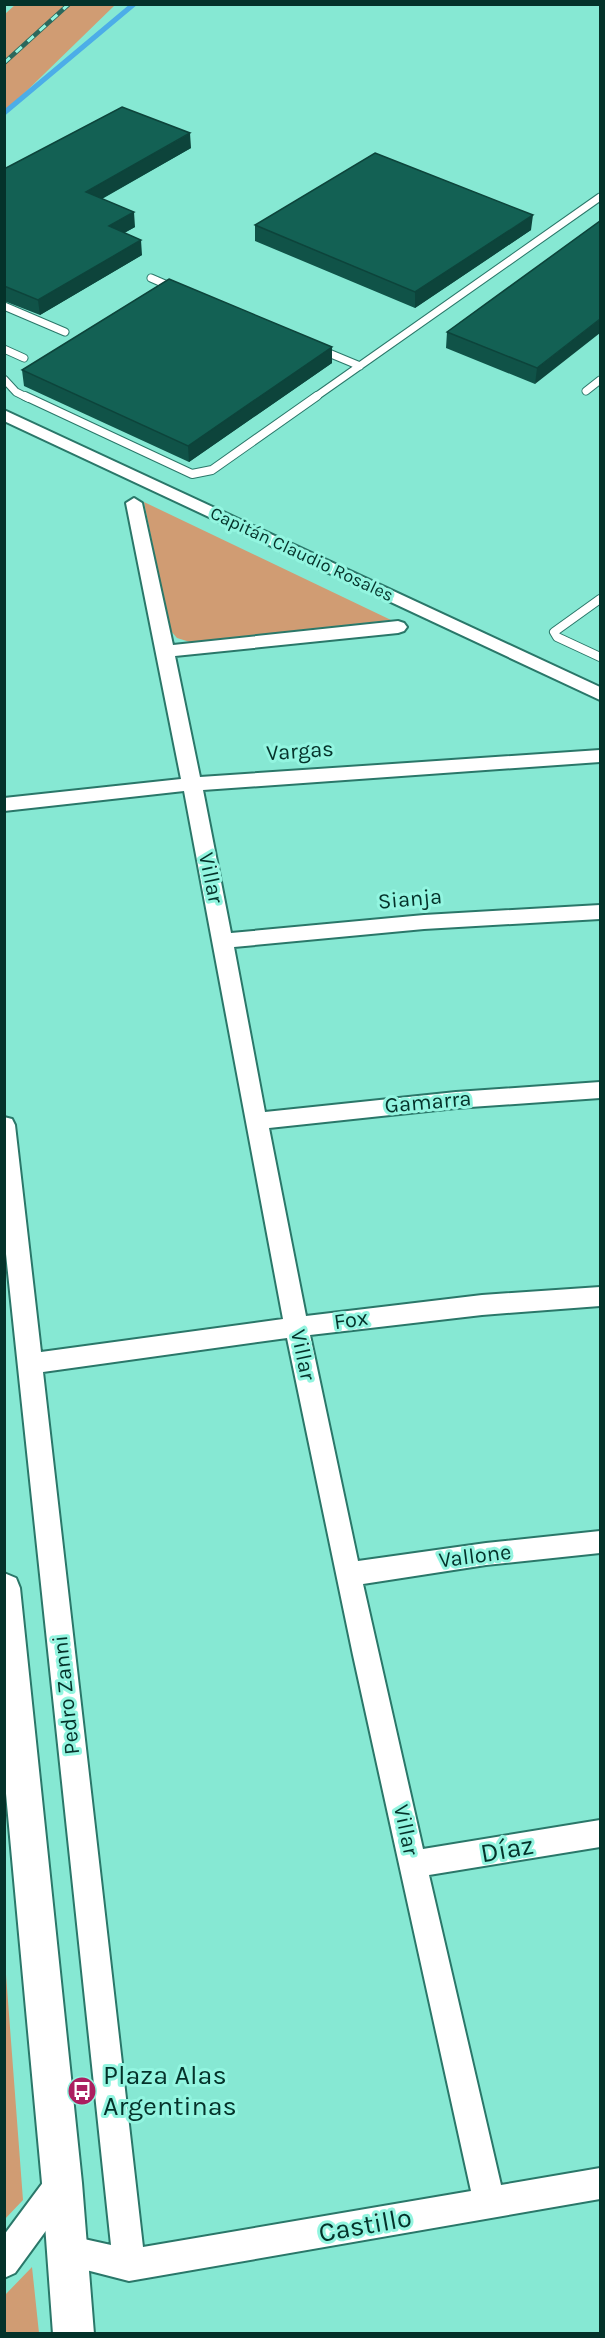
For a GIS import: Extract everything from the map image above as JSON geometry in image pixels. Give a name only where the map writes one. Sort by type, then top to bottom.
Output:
[{"type":"street","name":"Capitán Claudio Rosales","points":[[4,415],[600,694]]},
{"type":"street","name":"Villar","points":[[134,503],[224,941],[297,1328],[489,2203]]},
{"type":"street","points":[[166,651],[398,627]]},
{"type":"street","name":"Vargas","points":[[4,805],[191,784],[600,756]]},
{"type":"street","name":"Sianja","points":[[224,941],[424,922],[600,912]]},
{"type":"street","name":"Gamarra","points":[[257,1121],[445,1101],[600,1090]]},
{"type":"street","name":"Pedro Zanni","points":[[4,1125],[129,2265]]},
{"type":"street","name":"Fox","points":[[30,1364],[351,1319],[482,1305],[600,1296]]},
{"type":"street","name":"Vallone","points":[[350,1574],[486,1554],[600,1542]]},
{"type":"street","points":[[4,1588],[62,2183],[74,2334]]},
{"type":"street","name":"Díaz","points":[[414,1864],[600,1833]]},
{"type":"street","points":[[4,2262],[62,2183]]},
{"type":"street","name":"Castillo","points":[[129,2265],[600,2184]]},
{"type":"street","points":[[66,2250],[129,2265]]},
{"type":"lane","points":[[4,379],[16,392],[192,474],[212,470],[600,198]]},
{"type":"lane","points":[[151,278],[184,292]]},
{"type":"lane","points":[[4,306],[65,332]]},
{"type":"lane","points":[[316,348],[360,366]]},
{"type":"lane","points":[[4,349],[24,358]]},
{"type":"lane","points":[[586,391],[600,380]]},
{"type":"lane","points":[[600,599],[554,632],[557,637],[600,657]]},
{"type":"shaded area","points":[[16,4],[115,5],[5,112],[5,14]]},
{"type":"shaded area","points":[[144,502],[391,620],[190,642],[177,638],[170,630]]},
{"type":"shaded area","points":[[4,1948],[23,2200],[5,2219],[4,2219]]},
{"type":"shaded area","points":[[32,2267],[39,2333],[5,2333],[5,2295]]},
{"type":"building","points":[[122,107],[190,133],[86,192],[134,212],[109,226],[141,240],[38,300],[4,286],[4,169]]},
{"type":"building","points":[[375,153],[533,215],[415,292],[255,225]]},
{"type":"building","points":[[600,221],[600,319],[537,368],[447,332]]},
{"type":"building","points":[[169,279],[332,347],[188,446],[22,370]]},
{"type":"waterway","points":[[4,113],[134,4]]},
{"type":"railway","points":[[4,63],[69,4]]},
{"type":"place","name":"Plaza Alas Argentinas","points":[[82,2091]]}]
